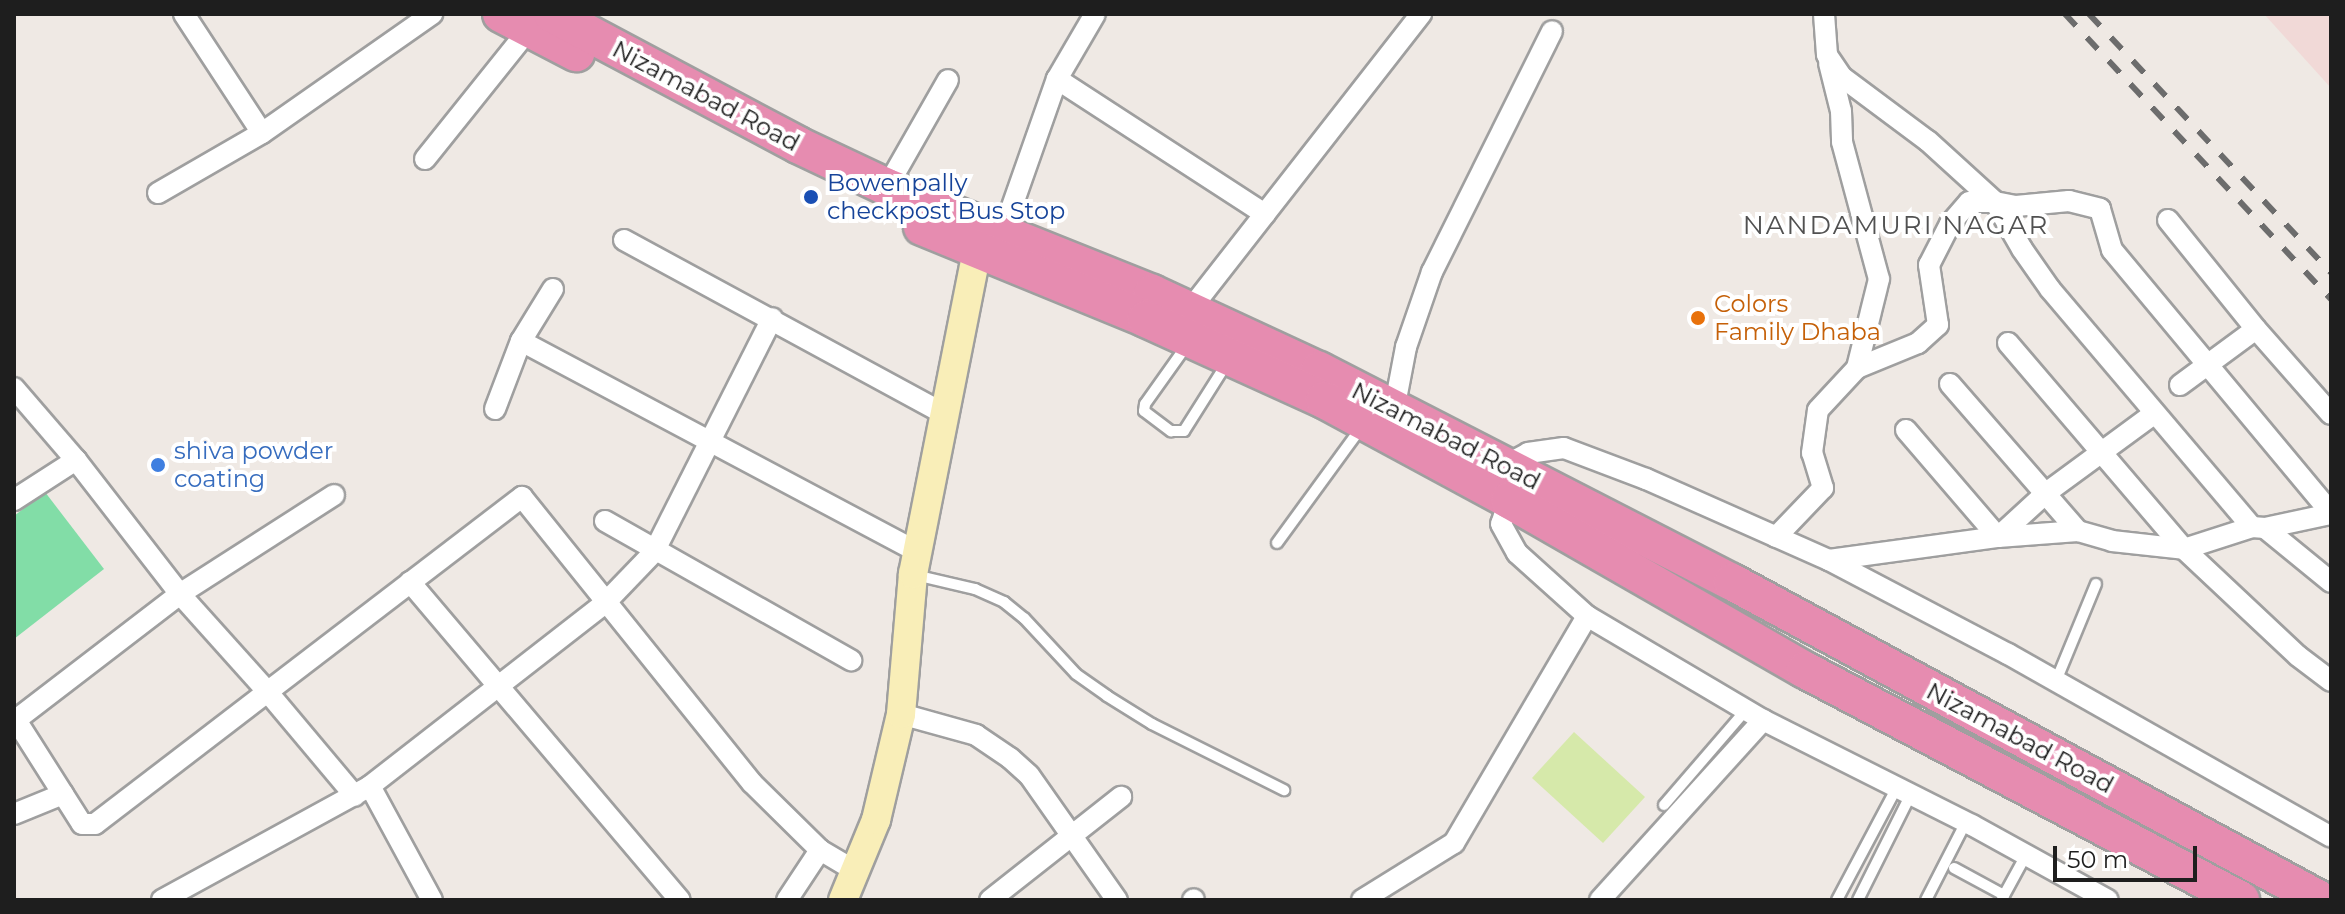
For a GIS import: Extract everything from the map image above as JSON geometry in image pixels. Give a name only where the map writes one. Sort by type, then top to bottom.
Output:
[{"type":"highway","name":"Nizamabad Road","points":[[527,19],[887,187],[990,244]]},
{"type":"highway","name":"Nizamabad Road","points":[[527,19],[791,165],[1190,325],[1319,370],[1379,416]]},
{"type":"highway","name":"Nizamabad Road","points":[[1190,325],[1231,358],[1379,416],[1506,483],[1732,582],[2321,900]]},
{"type":"highway","name":"Nizamabad Road","points":[[1506,483],[1805,670],[2229,897]]},
{"type":"street","points":[[184,14],[262,133]]},
{"type":"street","points":[[158,193],[262,133],[432,14]]},
{"type":"street","points":[[843,900],[876,820],[901,714],[916,563],[945,414],[990,244],[1057,79],[1095,14]]},
{"type":"street","points":[[1190,325],[1265,214],[1421,14]]},
{"type":"street","points":[[1824,14],[1827,55],[1841,111],[1842,142],[1879,279],[1857,368]]},
{"type":"street","points":[[425,159],[527,19]]},
{"type":"street","points":[[1379,416],[1432,272],[1552,31]]},
{"type":"street","points":[[1827,55],[1842,77],[1928,141],[1995,202],[2050,289],[2155,413],[2258,527],[2331,582]]},
{"type":"street","points":[[1057,79],[1265,214]]},
{"type":"street","points":[[887,187],[948,80]]},
{"type":"street","points":[[1776,537],[1823,488],[1812,453],[1818,410],[1857,368],[1918,343],[1938,325],[1929,265],[1950,224],[1969,202],[2016,206],[2069,201],[2100,209],[2112,250],[2331,514]]},
{"type":"street","points":[[2168,220],[2256,329],[2331,414]]},
{"type":"street","points":[[624,240],[945,414]]},
{"type":"street","points":[[495,409],[521,341],[553,289]]},
{"type":"street","points":[[162,900],[362,791],[605,603],[654,552],[772,318]]},
{"type":"street","points":[[2180,385],[2256,329]]},
{"type":"street","points":[[521,341],[711,440],[916,563]]},
{"type":"street","points":[[2008,343],[2184,549],[2298,656],[2331,681]]},
{"type":"street","points":[[1950,384],[2078,531]]},
{"type":"street","points":[[14,388],[76,460],[180,594],[362,791],[432,900]]},
{"type":"street","points":[[1998,537],[2046,493],[2155,413]]},
{"type":"street","points":[[1906,430],[1998,537]]},
{"type":"street","points":[[2108,900],[1966,822],[1754,715],[1587,616],[1517,553],[1501,524],[1506,483],[1528,453],[1564,448],[1646,479],[1829,560],[2056,681],[2331,837]]},
{"type":"street","points":[[14,500],[76,460]]},
{"type":"street","points":[[334,495],[180,594],[16,720],[82,824],[95,824],[266,690],[522,497],[752,783],[820,850],[857,872]]},
{"type":"street","points":[[1829,560],[1998,537],[2078,531],[2112,541],[2184,549],[2258,527],[2331,514]]},
{"type":"street","points":[[605,521],[654,552],[851,660]]},
{"type":"street","points":[[410,582],[680,900]]},
{"type":"street","points":[[1362,900],[1454,843],[1587,616]]},
{"type":"street","points":[[901,714],[976,735],[1029,775],[1117,900]]},
{"type":"street","points":[[1600,900],[1754,715]]},
{"type":"street","points":[[14,814],[63,794]]},
{"type":"street","points":[[990,900],[1073,838],[1121,797]]},
{"type":"street","points":[[787,900],[820,850]]},
{"type":"lane","points":[[1190,325],[1145,404],[1144,411],[1171,431],[1184,431],[1231,358]]},
{"type":"lane","points":[[1277,543],[1379,416]]},
{"type":"lane","points":[[916,563],[1004,602],[1024,618],[1076,674],[1152,724],[1284,790]]},
{"type":"lane","points":[[2056,681],[2096,584]]},
{"type":"lane","points":[[1664,805],[1754,715]]},
{"type":"lane","points":[[1837,900],[1904,791]]},
{"type":"lane","points":[[1858,900],[1904,791]]},
{"type":"lane","points":[[1926,900],[1966,822]]},
{"type":"lane","points":[[1954,868],[2003,898],[2026,855]]},
{"type":"shaded area","points":[[2264,14],[2331,14],[2331,88]]},
{"type":"green space","points":[[45,492],[104,569],[14,639],[14,516]]},
{"type":"green space","points":[[1574,732],[1645,797],[1603,843],[1532,778]]},
{"type":"railway","points":[[2065,14],[2331,299]]},
{"type":"railway","points":[[2089,14],[2331,273]]},
{"type":"place","name":"Bowenpally checkpost Bus Stop","points":[[811,197]]},
{"type":"place","name":"Colors Family Dhaba","points":[[1698,318]]},
{"type":"place","name":"shiva powder coating","points":[[158,465]]},
{"type":"district","name":"NANDAMURI NAGAR","points":[[1896,226]]}]
